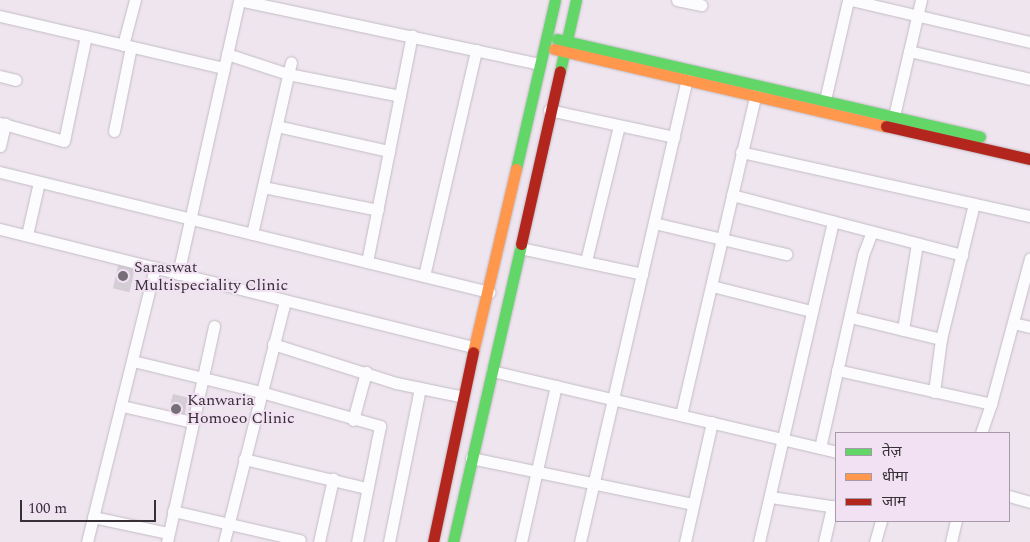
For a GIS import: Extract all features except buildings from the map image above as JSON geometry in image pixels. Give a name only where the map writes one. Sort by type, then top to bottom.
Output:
[{"type":"street","points":[[114,131],[135,0]]},
{"type":"street","points":[[178,274],[239,0],[412,35],[539,64]]},
{"type":"street","points":[[433,542],[474,347],[489,292],[555,0]]},
{"type":"street","points":[[453,542],[520,248],[549,110],[576,0]]},
{"type":"street","points":[[677,0],[701,5]]},
{"type":"street","points":[[825,100],[848,0]]},
{"type":"street","points":[[852,0],[1030,42]]},
{"type":"street","points":[[894,116],[921,0]]},
{"type":"street","points":[[0,16],[224,68]]},
{"type":"street","points":[[367,262],[412,35]]},
{"type":"street","points":[[0,146],[3,123],[64,142],[86,36]]},
{"type":"street","points":[[545,42],[690,67],[1030,149]]},
{"type":"street","points":[[564,46],[687,80],[1030,159]]},
{"type":"street","points":[[424,276],[476,50]]},
{"type":"street","points":[[909,51],[1030,79]]},
{"type":"street","points":[[227,54],[400,96]]},
{"type":"street","points":[[580,542],[690,67]]},
{"type":"street","points":[[252,234],[290,68]]},
{"type":"street","points":[[0,76],[16,80]]},
{"type":"street","points":[[681,415],[758,84]]},
{"type":"street","points":[[549,110],[674,137]]},
{"type":"street","points":[[276,126],[389,151]]},
{"type":"street","points":[[586,261],[619,126]]},
{"type":"street","points":[[741,152],[1030,216]]},
{"type":"street","points":[[0,172],[489,292]]},
{"type":"street","points":[[27,235],[39,182]]},
{"type":"street","points":[[263,187],[378,210]]},
{"type":"street","points":[[732,195],[962,255]]},
{"type":"street","points":[[934,392],[941,339],[974,204]]},
{"type":"street","points":[[759,542],[771,498],[782,439],[833,221]]},
{"type":"street","points":[[654,223],[786,254]]},
{"type":"street","points":[[0,228],[474,347]]},
{"type":"street","points":[[820,448],[863,255],[872,232]]},
{"type":"street","points":[[903,330],[917,244]]},
{"type":"street","points":[[520,248],[642,274]]},
{"type":"street","points":[[981,432],[991,404],[1030,258]]},
{"type":"street","points":[[87,542],[155,267]]},
{"type":"street","points":[[712,286],[811,311]]},
{"type":"street","points":[[224,542],[285,300]]},
{"type":"street","points":[[850,317],[941,339]]},
{"type":"street","points":[[1013,323],[1030,327]]},
{"type":"street","points":[[93,517],[167,538],[214,326]]},
{"type":"street","points":[[273,344],[420,388],[464,397]]},
{"type":"street","points":[[133,361],[261,392],[380,426],[366,488],[357,542]]},
{"type":"street","points":[[837,370],[991,404]]},
{"type":"street","points":[[492,371],[835,452]]},
{"type":"street","points":[[354,420],[366,372]]},
{"type":"street","points":[[521,542],[556,386]]},
{"type":"street","points":[[389,542],[420,388]]},
{"type":"street","points":[[122,406],[193,422]]},
{"type":"street","points":[[685,542],[712,422]]},
{"type":"street","points":[[471,458],[693,504]]},
{"type":"street","points":[[244,459],[366,488]]},
{"type":"street","points":[[319,542],[333,479]]},
{"type":"street","points":[[1010,496],[1030,502]]},
{"type":"street","points":[[771,498],[834,506],[824,542]]},
{"type":"street","points":[[173,511],[229,522],[300,540]]},
{"type":"street","points":[[875,542],[881,522]]},
{"type":"street","points":[[951,542],[956,522]]},
{"type":"traffic: fast","points":[[516,169],[555,0]]},
{"type":"traffic: fast","points":[[560,71],[576,0]]},
{"type":"traffic: fast","points":[[557,39],[980,137]]},
{"type":"traffic: fast","points":[[453,542],[521,244]]},
{"type":"traffic: slow","points":[[554,49],[886,126]]},
{"type":"traffic: slow","points":[[473,352],[516,169]]},
{"type":"traffic: jam","points":[[521,244],[560,71]]},
{"type":"traffic: jam","points":[[886,126],[1030,159]]},
{"type":"traffic: jam","points":[[433,542],[473,352]]},
{"type":"place","name":"Saraswat Multispeciality Clinic","points":[[123,276]]},
{"type":"place","name":"Kanwaria Homoeo Clinic","points":[[176,409]]}]
